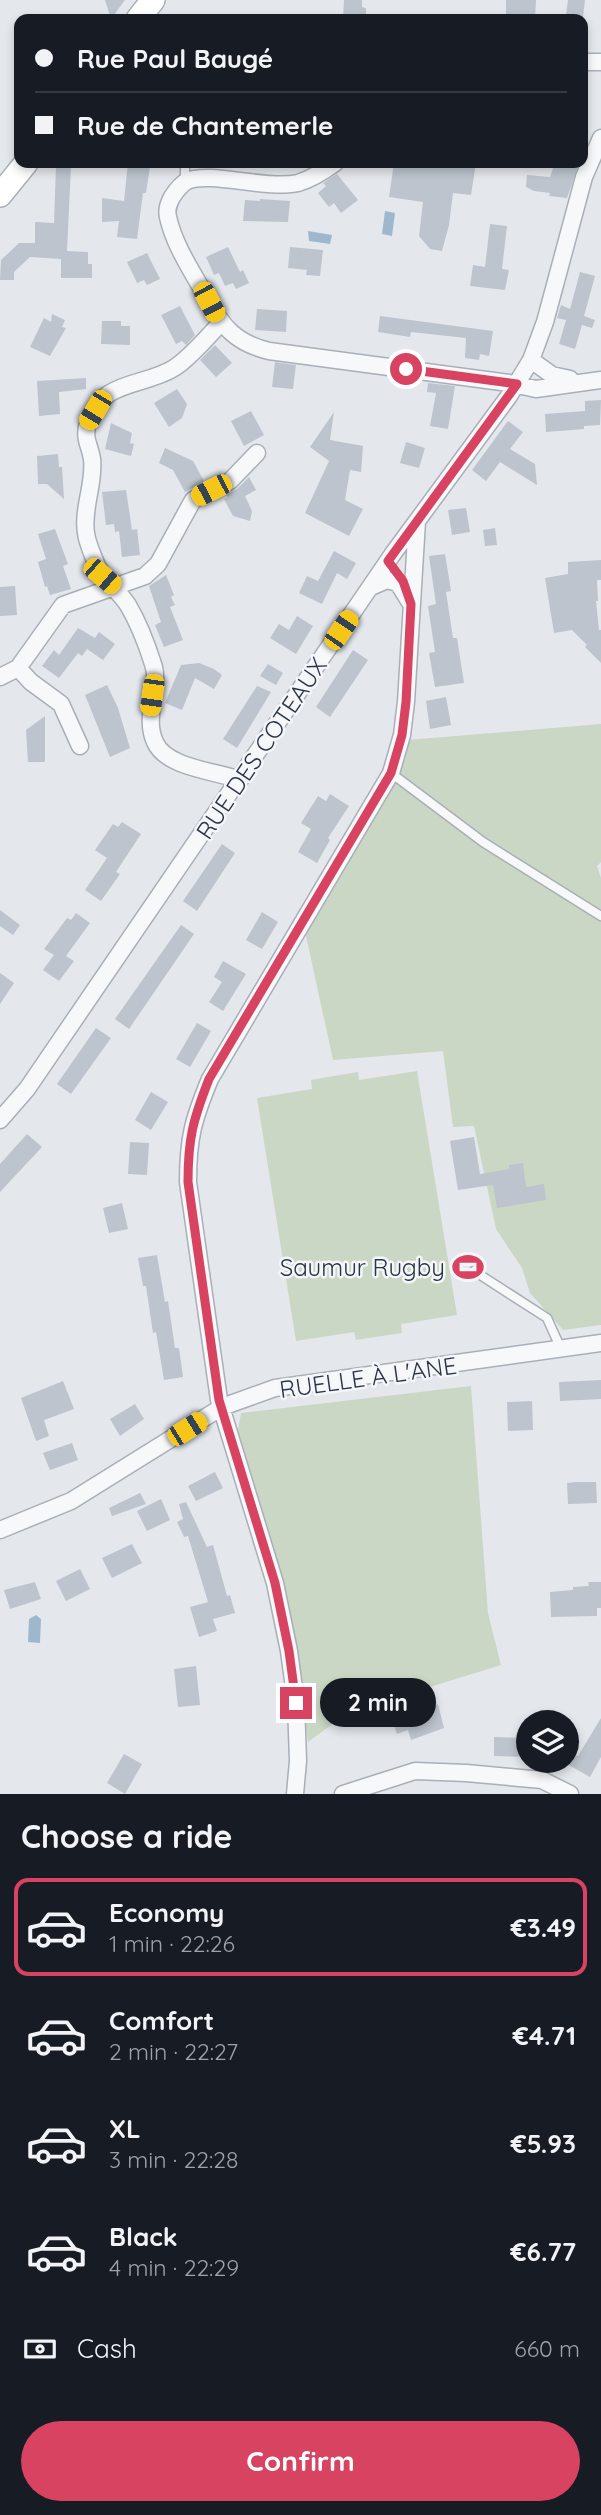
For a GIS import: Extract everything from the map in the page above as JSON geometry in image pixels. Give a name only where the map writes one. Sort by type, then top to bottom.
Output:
[{"type":"main road","points":[[142,14],[153,0]]},
{"type":"main road","points":[[0,195],[22,168]]},
{"type":"street","name":"RUE DES COTEAUX","points":[[588,168],[601,138]]},
{"type":"street","points":[[329,168],[298,183],[269,185],[199,178],[185,182],[169,203],[167,214],[175,237],[220,324],[251,346],[269,351],[517,384],[536,389],[601,380]]},
{"type":"street","name":"RUE DES COTEAUX","points":[[0,1120],[27,1089],[370,587],[517,384],[531,360],[545,322],[588,168]]},
{"type":"street","points":[[220,324],[174,368],[125,384],[106,396],[88,422],[86,443],[92,458],[85,532],[102,576],[116,587],[129,607],[155,667],[150,710],[154,742],[163,754],[186,766],[240,780]]},
{"type":"street","points":[[531,360],[552,375],[579,381]]},
{"type":"street","points":[[0,677],[18,668],[63,605],[145,576],[158,564],[193,500],[230,481],[257,453]]},
{"type":"street","points":[[295,1794],[298,1761],[296,1703],[289,1651],[275,1583],[222,1408],[188,1182],[188,1148],[193,1118],[209,1079],[391,773],[402,735],[406,702],[417,521]]},
{"type":"street","points":[[411,604],[391,558],[401,558],[412,581]]},
{"type":"street","points":[[370,587],[387,580],[398,583],[411,604]]},
{"type":"street","points":[[18,668],[31,682],[61,704],[80,746]]},
{"type":"street","name":"RUELLE À L'ANE","points":[[0,1530],[71,1502],[222,1408],[275,1388],[601,1343]]},
{"type":"street","points":[[343,1794],[415,1771],[542,1780],[570,1794]]},
{"type":"street","points":[[497,1776],[503,1794]]},
{"type":"lane","points":[[185,168],[185,182]]},
{"type":"lane","points":[[391,773],[482,842],[601,916]]},
{"type":"lane","points":[[474,1270],[547,1318],[561,1349]]},
{"type":"green space","points":[[601,724],[601,862],[597,866],[601,878],[601,1325],[563,1330],[530,1293],[522,1268],[496,1229],[474,1126],[453,1127],[443,1051],[333,1060],[305,931],[407,740]]},
{"type":"green space","points":[[417,1071],[457,1315],[401,1324],[402,1333],[356,1340],[354,1332],[296,1341],[257,1098],[312,1089],[311,1080],[358,1072],[359,1080]]},
{"type":"green space","points":[[471,1386],[488,1613],[501,1665],[356,1710],[308,1742],[287,1624],[238,1430],[241,1413]]},
{"type":"water","points":[[385,211],[395,213],[392,236],[382,234]]},
{"type":"water","points":[[308,231],[332,235],[330,244],[309,241]]},
{"type":"water","points":[[36,1615],[41,1619],[40,1643],[28,1642],[29,1619]]},
{"type":"building","points":[[105,0],[125,0],[115,14],[109,14]]},
{"type":"building","points":[[344,0],[362,0],[362,7],[366,8],[366,14],[343,14]]},
{"type":"building","points":[[506,0],[536,0],[535,14],[506,14]]},
{"type":"building","points":[[568,0],[585,0],[583,14],[566,14]]},
{"type":"building","points":[[56,168],[71,168],[67,251],[88,252],[88,264],[92,264],[92,278],[61,278],[61,259],[30,257],[14,272],[14,280],[0,280],[1,260],[19,243],[35,243],[35,222],[54,223]]},
{"type":"building","points":[[127,168],[150,168],[146,193],[143,193],[137,239],[117,237],[119,221],[102,222],[102,198],[124,201]]},
{"type":"building","points":[[393,168],[475,168],[471,195],[453,193],[442,251],[430,249],[419,236],[423,202],[389,197]]},
{"type":"building","points":[[553,168],[577,168],[567,198],[549,196],[550,193],[526,187],[527,175],[550,177]]},
{"type":"building","points":[[337,174],[358,200],[341,213],[334,203],[329,207],[318,193],[326,186],[323,183]]},
{"type":"building","points":[[245,200],[290,201],[288,222],[243,221]]},
{"type":"building","points":[[490,224],[507,226],[502,269],[509,270],[505,290],[470,286],[473,265],[485,267]]},
{"type":"building","points":[[228,247],[240,272],[243,270],[249,283],[236,289],[233,283],[225,286],[219,273],[214,275],[206,257]]},
{"type":"building","points":[[290,247],[323,250],[320,276],[306,275],[307,270],[288,268]]},
{"type":"building","points":[[147,253],[160,279],[147,285],[144,280],[137,283],[127,262]]},
{"type":"building","points":[[580,272],[595,276],[584,316],[595,320],[592,328],[582,325],[575,349],[559,344],[566,320],[557,318],[561,305],[570,309]]},
{"type":"building","points":[[180,306],[195,335],[186,345],[182,341],[176,344],[161,315]]},
{"type":"building","points":[[257,309],[287,311],[286,332],[255,330]]},
{"type":"building","points":[[52,314],[65,320],[62,327],[66,328],[50,356],[30,347],[44,318],[51,322]]},
{"type":"building","points":[[380,316],[493,331],[489,356],[480,354],[479,360],[465,358],[466,338],[411,332],[410,337],[378,332]]},
{"type":"building","points":[[102,321],[121,321],[121,326],[130,326],[130,345],[101,344]]},
{"type":"building","points":[[215,345],[232,363],[216,377],[200,360]]},
{"type":"building","points":[[275,362],[296,365],[293,389],[272,387]]},
{"type":"building","points":[[86,378],[86,389],[59,392],[60,414],[39,416],[37,381]]},
{"type":"building","points":[[428,383],[455,386],[448,429],[430,426],[436,393],[427,392]]},
{"type":"building","points":[[177,389],[187,404],[182,418],[169,427],[154,403]]},
{"type":"building","points":[[601,400],[600,425],[546,432],[545,414],[585,411],[585,401]]},
{"type":"building","points":[[251,411],[264,435],[244,446],[231,421]]},
{"type":"building","points":[[334,412],[330,440],[363,446],[361,472],[350,470],[345,500],[363,509],[349,536],[305,513],[329,461],[310,447]]},
{"type":"building","points":[[508,421],[523,432],[510,449],[535,464],[537,485],[500,462],[486,481],[472,470]]},
{"type":"building","points":[[111,423],[132,433],[130,443],[134,444],[131,456],[105,449]]},
{"type":"building","points":[[406,442],[425,448],[419,468],[400,463]]},
{"type":"building","points":[[165,448],[193,461],[204,481],[185,492],[173,470],[159,463]]},
{"type":"building","points":[[58,454],[59,467],[62,467],[64,499],[47,484],[38,484],[37,456]]},
{"type":"building","points":[[249,477],[256,490],[245,496],[252,511],[250,521],[233,516],[224,499]]},
{"type":"building","points":[[126,490],[132,530],[137,529],[140,555],[122,557],[119,531],[115,532],[114,524],[106,525],[102,492]]},
{"type":"building","points":[[466,508],[470,532],[452,535],[448,510]]},
{"type":"building","points":[[495,528],[497,545],[485,546],[483,530]]},
{"type":"building","points":[[55,529],[68,564],[63,566],[71,589],[50,595],[38,562],[46,559],[38,534]]},
{"type":"building","points":[[334,551],[356,563],[347,579],[337,573],[322,604],[299,593],[307,576],[318,581]]},
{"type":"building","points":[[445,554],[451,591],[446,592],[464,683],[435,687],[429,653],[435,652],[428,606],[436,604],[429,556]]},
{"type":"building","points":[[601,560],[601,580],[597,580],[596,601],[601,630],[601,663],[572,630],[554,633],[545,578],[568,574],[568,562]]},
{"type":"building","points":[[166,575],[174,595],[171,597],[175,605],[170,607],[183,640],[164,647],[155,625],[161,622],[149,586]]},
{"type":"building","points":[[15,586],[17,615],[0,616],[0,587]]},
{"type":"building","points":[[297,616],[313,626],[296,654],[270,638],[279,624],[289,630]]},
{"type":"building","points":[[78,628],[95,638],[99,632],[115,644],[103,660],[87,649],[82,656],[78,653],[59,678],[42,666],[54,650],[59,655]]},
{"type":"building","points":[[353,650],[368,660],[330,717],[316,707]]},
{"type":"building","points":[[199,663],[222,675],[214,689],[195,678],[182,710],[165,703],[181,665]]},
{"type":"building","points":[[268,664],[283,673],[276,685],[260,676]]},
{"type":"building","points":[[107,685],[118,708],[130,748],[110,757],[85,695]]},
{"type":"building","points":[[257,686],[271,692],[237,748],[223,739]]},
{"type":"building","points":[[446,697],[451,725],[430,729],[426,701]]},
{"type":"building","points":[[45,716],[45,762],[28,762],[26,730]]},
{"type":"building","points":[[330,794],[349,806],[328,838],[330,840],[317,863],[298,852],[311,829],[301,823],[318,796],[326,801]]},
{"type":"building","points":[[122,822],[141,834],[116,872],[120,874],[101,901],[85,890],[107,858],[95,850],[113,824],[118,827]]},
{"type":"building","points":[[222,844],[235,853],[197,911],[183,901]]},
{"type":"building","points":[[0,910],[20,925],[13,935],[0,926]]},
{"type":"building","points":[[262,912],[278,922],[262,949],[246,940]]},
{"type":"building","points":[[76,913],[90,923],[66,956],[74,961],[59,981],[43,970],[54,955],[44,949],[67,918],[71,920]]},
{"type":"building","points":[[181,925],[194,934],[129,1029],[115,1019]]},
{"type":"building","points":[[223,961],[246,974],[223,1011],[209,1002],[222,982],[214,977]]},
{"type":"building","points":[[0,973],[14,983],[0,1004]]},
{"type":"building","points":[[197,1023],[211,1031],[190,1067],[176,1059]]},
{"type":"building","points":[[96,1028],[111,1038],[71,1094],[57,1084]]},
{"type":"building","points":[[151,1092],[168,1102],[151,1130],[135,1120]]},
{"type":"building","points":[[27,1134],[42,1147],[0,1192],[0,1164]]},
{"type":"building","points":[[474,1137],[480,1174],[509,1169],[509,1165],[523,1163],[526,1187],[544,1184],[546,1200],[497,1208],[493,1185],[458,1190],[450,1141]]},
{"type":"building","points":[[130,1142],[149,1143],[147,1175],[128,1174]]},
{"type":"building","points":[[122,1203],[128,1229],[109,1233],[103,1208]]},
{"type":"building","points":[[157,1255],[175,1348],[179,1348],[183,1377],[164,1380],[156,1332],[153,1333],[146,1286],[143,1286],[138,1258]]},
{"type":"building","points":[[601,1380],[601,1399],[560,1401],[559,1382]]},
{"type":"building","points":[[63,1381],[74,1409],[44,1420],[49,1436],[36,1441],[21,1398]]},
{"type":"building","points":[[532,1401],[533,1430],[508,1431],[507,1402]]},
{"type":"building","points":[[135,1404],[144,1419],[120,1436],[110,1419]]},
{"type":"building","points":[[72,1443],[78,1460],[50,1470],[43,1453]]},
{"type":"building","points":[[215,1472],[223,1488],[196,1501],[188,1486]]},
{"type":"building","points":[[596,1482],[597,1503],[568,1504],[567,1483]]},
{"type":"building","points":[[140,1493],[146,1504],[112,1516],[109,1508]]},
{"type":"building","points":[[161,1499],[170,1520],[147,1531],[137,1511]]},
{"type":"building","points":[[186,1502],[207,1547],[213,1545],[227,1596],[230,1595],[235,1613],[213,1619],[217,1631],[199,1637],[190,1607],[208,1602],[188,1536],[184,1537],[177,1522],[183,1519],[179,1504]]},
{"type":"building","points":[[132,1544],[142,1563],[112,1578],[102,1558]]},
{"type":"building","points":[[80,1569],[90,1589],[66,1601],[56,1581]]},
{"type":"building","points":[[35,1582],[41,1599],[10,1609],[4,1590]]},
{"type":"building","points":[[588,1582],[601,1582],[601,1608],[597,1608],[597,1616],[551,1617],[550,1592],[589,1586]]},
{"type":"building","points":[[196,1666],[200,1705],[178,1707],[174,1669]]},
{"type":"building","points":[[438,1704],[444,1728],[411,1740],[408,1730],[397,1734],[393,1723]]},
{"type":"building","points":[[601,1718],[601,1757],[590,1777],[579,1771],[579,1754]]},
{"type":"building","points":[[494,1737],[516,1738],[516,1757],[494,1756]]},
{"type":"building","points":[[124,1754],[142,1764],[125,1794],[107,1783]]},
{"type":"place","name":"Saumur Rugby","points":[[468,1267]]},
{"type":"route","points":[[296,1703],[275,1583],[219,1400],[188,1182],[188,1148],[193,1118],[209,1079],[391,773],[402,735],[406,702],[411,604],[403,581],[388,561],[517,384],[406,369]]}]
